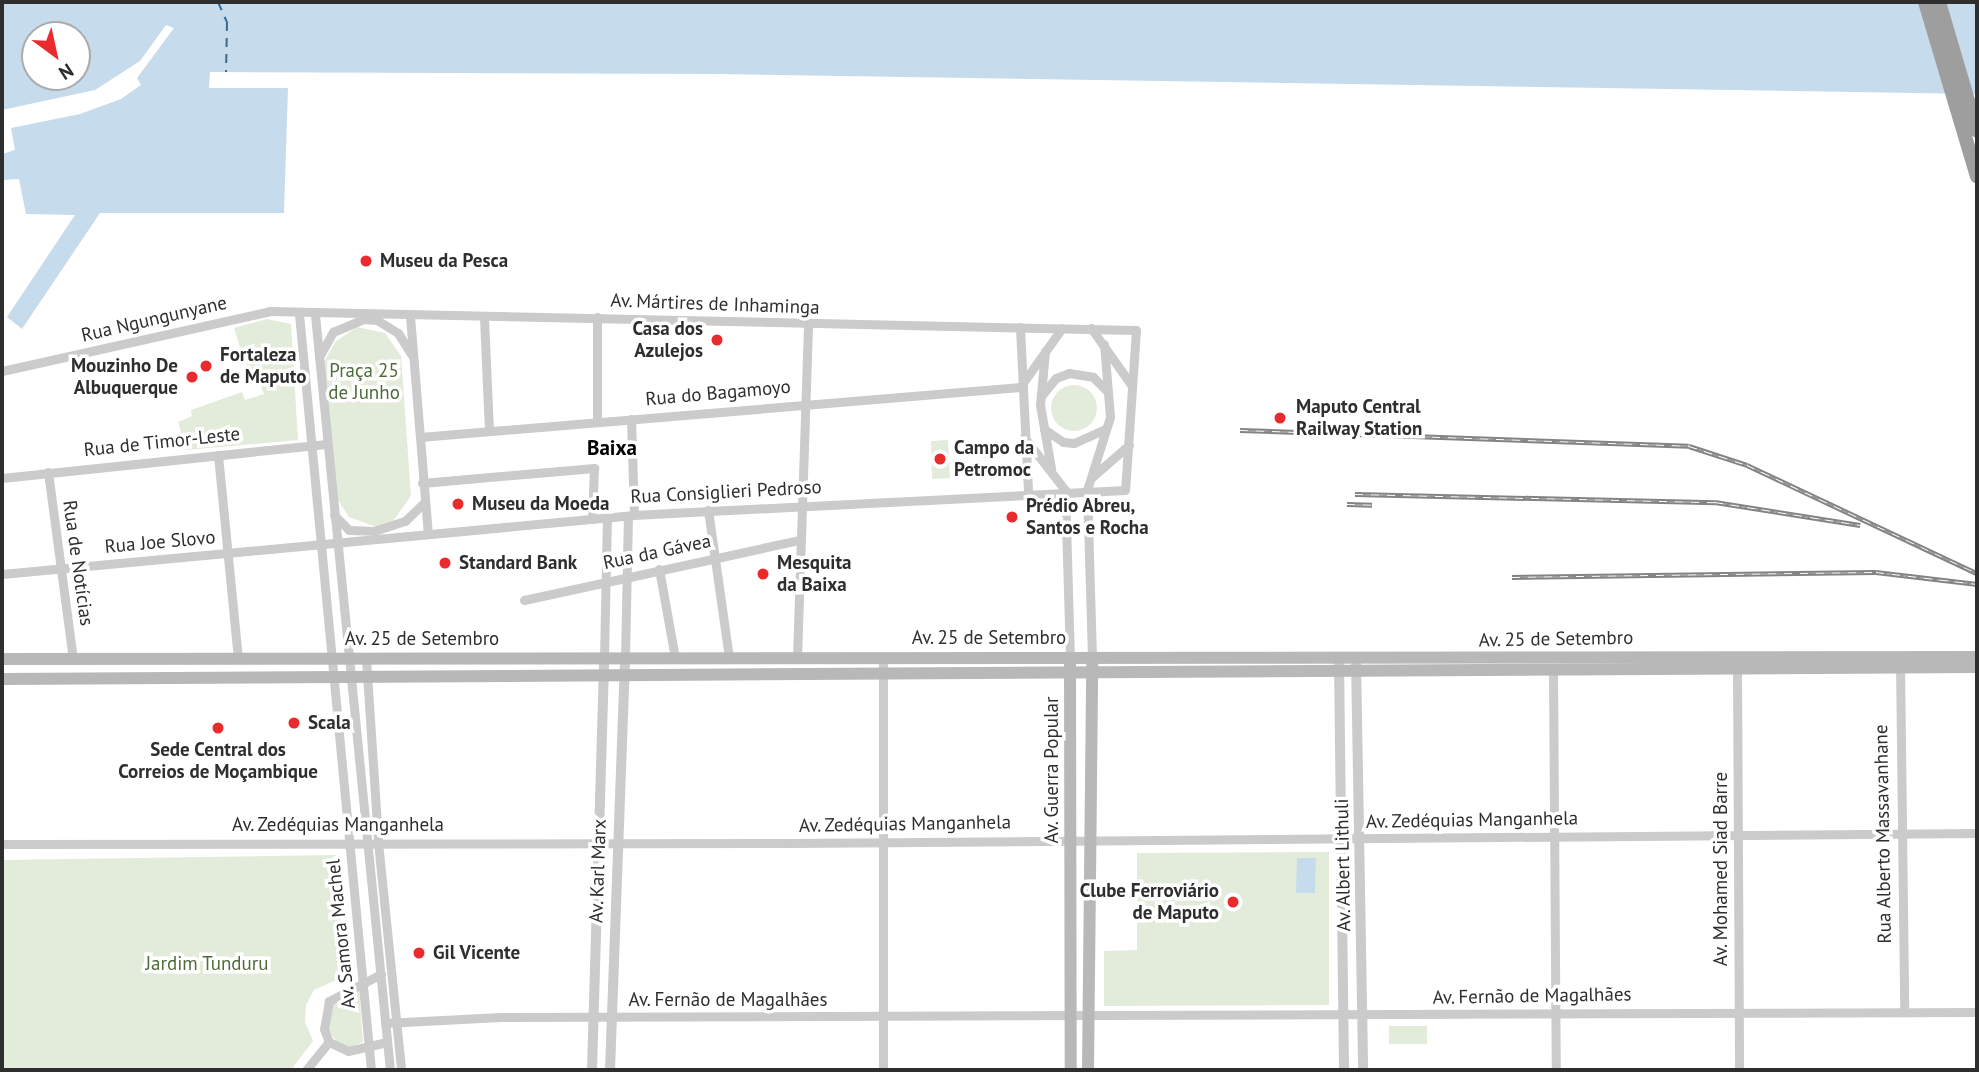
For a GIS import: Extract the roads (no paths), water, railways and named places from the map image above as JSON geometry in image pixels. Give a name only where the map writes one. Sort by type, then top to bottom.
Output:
[{"type":"highway","points":[[1925,2],[1977,176]]},
{"type":"highway","points":[[1939,2],[1977,131]]},
{"type":"main road","name":"Av. Guerra Popular","points":[[1070,657],[1071,1070]]},
{"type":"main road","name":"Av. 25 de Setembro","points":[[2,659],[1092,657],[1338,667]]},
{"type":"main road","name":"Av. Guerra Popular","points":[[1088,1070],[1088,838],[1092,657]]},
{"type":"main road","name":"Av. 25 de Setembro","points":[[1356,666],[1553,670],[1737,667],[1977,657]]},
{"type":"main road","name":"Av. 25 de Setembro","points":[[2,679],[625,673],[1091,673],[1356,666],[1900,662],[1977,667]]},
{"type":"street","name":"Rua Ngungunyane","points":[[2,371],[270,311],[315,315]]},
{"type":"street","name":"Av. Samora Machel","points":[[299,314],[321,544],[341,659],[364,843],[384,1043],[383,1070]]},
{"type":"street","points":[[321,544],[337,543],[428,534],[410,316],[315,315],[337,543]]},
{"type":"street","name":"Av. Mártires de Inhaminga","points":[[410,316],[597,317],[808,326],[1136,330],[1133,388]]},
{"type":"street","points":[[484,317],[489,430]]},
{"type":"street","points":[[597,317],[597,422]]},
{"type":"street","points":[[318,366],[319,355],[333,332],[363,318],[377,320],[398,333],[413,359]]},
{"type":"street","points":[[797,658],[808,326]]},
{"type":"street","points":[[1020,327],[1020,387],[1028,492]]},
{"type":"street","points":[[1020,387],[1062,328]]},
{"type":"street","points":[[1091,328],[1133,388],[1129,445]]},
{"type":"street","name":"Av. Guerra Popular","points":[[1092,657],[1087,490],[1107,428],[1110,394],[1104,344]]},
{"type":"street","points":[[1045,349],[1041,397],[1043,428],[1053,475]]},
{"type":"street","points":[[1041,397],[1056,378],[1069,373],[1093,377],[1110,394]]},
{"type":"street","name":"Rua do Bagamoyo","points":[[420,436],[1020,387]]},
{"type":"street","points":[[625,657],[631,515],[631,419]]},
{"type":"street","points":[[1043,428],[1063,442],[1074,443],[1107,428]]},
{"type":"street","points":[[1024,437],[1065,490]]},
{"type":"street","name":"Rua de Timor-Leste","points":[[2,478],[326,444]]},
{"type":"street","name":"Av. Guerra Popular","points":[[1092,477],[1129,445]]},
{"type":"street","name":"Rua Consiglieri Pedroso","points":[[428,534],[708,510],[1065,490],[1125,490],[1129,445]]},
{"type":"street","points":[[218,454],[230,553],[238,659]]},
{"type":"street","points":[[422,482],[594,468],[592,519]]},
{"type":"street","name":"Rua de Notícias","points":[[48,472],[73,659]]},
{"type":"street","name":"Av. Guerra Popular","points":[[1065,490],[1070,657]]},
{"type":"street","points":[[334,513],[349,530],[374,531],[405,521],[425,502]]},
{"type":"street","points":[[708,510],[729,658]]},
{"type":"street","points":[[604,658],[607,518]]},
{"type":"street","name":"Rua da Gávea","points":[[524,600],[799,540]]},
{"type":"street","name":"Av. Samora Machel","points":[[337,543],[341,659]]},
{"type":"street","name":"Rua Joe Slovo","points":[[2,574],[321,544]]},
{"type":"street","points":[[659,569],[675,658]]},
{"type":"street","name":"Av. Karl Marx","points":[[610,1070],[616,842],[625,657]]},
{"type":"street","points":[[883,657],[883,1070]]},
{"type":"street","name":"Av. Karl Marx","points":[[592,1070],[604,658]]},
{"type":"street","points":[[341,659],[343,676]]},
{"type":"street","points":[[366,659],[378,842],[401,1070]]},
{"type":"street","name":"Rua Alberto Massavanhane","points":[[1900,662],[1899,833],[1904,1011]]},
{"type":"street","name":"Av. Albert Lithuli","points":[[1356,666],[1363,1070]]},
{"type":"street","name":"Av. Albert Lithuli","points":[[1338,667],[1344,1070]]},
{"type":"street","name":"Av. Mohamed Siad Barre","points":[[1737,667],[1739,1070]]},
{"type":"street","points":[[1553,670],[1552,837],[1556,1070]]},
{"type":"street","name":"Av. Samora Machel","points":[[343,676],[349,844],[371,1070]]},
{"type":"street","name":"Av. Zedéquias Manganhela","points":[[2,844],[885,842],[1088,838],[1977,833]]},
{"type":"street","points":[[329,1042],[324,1020],[329,1001],[378,976],[386,1023],[384,1043],[390,1070]]},
{"type":"street","name":"Av. Fernão de Magalhães","points":[[386,1023],[593,1017],[1071,1017],[1738,1010],[1977,1012]]},
{"type":"street","points":[[329,1042],[348,1051],[384,1043]]},
{"type":"street","points":[[306,1070],[329,1042]]},
{"type":"water","points":[[2,2],[1977,2],[1977,94],[718,74],[210,72],[209,88],[288,88],[284,213],[100,213],[22,329],[7,317],[75,215],[26,214],[19,179],[3,180],[2,154],[15,150],[11,128],[80,114],[121,99],[141,85],[137,78],[174,28],[166,25],[140,61],[91,91],[91,21],[21,21],[21,91],[90,91],[2,110]]},
{"type":"water","points":[[1297,858],[1316,858],[1315,893],[1296,893]]},
{"type":"railway","points":[[1240,430],[1689,446],[1747,465],[1977,573]]},
{"type":"railway","points":[[1355,494],[1715,502],[1860,525]]},
{"type":"railway","points":[[1347,504],[1372,505]]},
{"type":"railway","points":[[1512,577],[1876,572],[1977,584]]},
{"type":"place","name":"Museu da Pesca","points":[[366,261]]},
{"type":"place","name":"Casa dos Azulejos","points":[[717,340]]},
{"type":"place","name":"Fortaleza de Maputo","points":[[206,366]]},
{"type":"place","name":"Mouzinho De Albuquerque","points":[[192,377]]},
{"type":"place","name":"Maputo Central Railway Station","points":[[1280,418]]},
{"type":"place","name":"Campo da Petromoc","points":[[940,459]]},
{"type":"place","name":"Museu da Moeda","points":[[458,504]]},
{"type":"place","name":"Prédio Abreu, Santos e Rocha","points":[[1012,517]]},
{"type":"place","name":"Standard Bank","points":[[445,563]]},
{"type":"place","name":"Mesquita da Baixa","points":[[763,574]]},
{"type":"place","name":"Scala","points":[[294,723]]},
{"type":"place","name":"Sede Central dos Correios de Moçambique","points":[[218,728]]},
{"type":"place","name":"Clube Ferroviário de Maputo","points":[[1233,902]]},
{"type":"place","name":"Gil Vicente","points":[[419,953]]},
{"type":"district","name":"Baixa","points":[[612,448]]},
{"type":"park label","name":"Praça 25 de Junho","points":[[364,382]]},
{"type":"park label","name":"Jardim Tunduru","points":[[207,964]]}]
